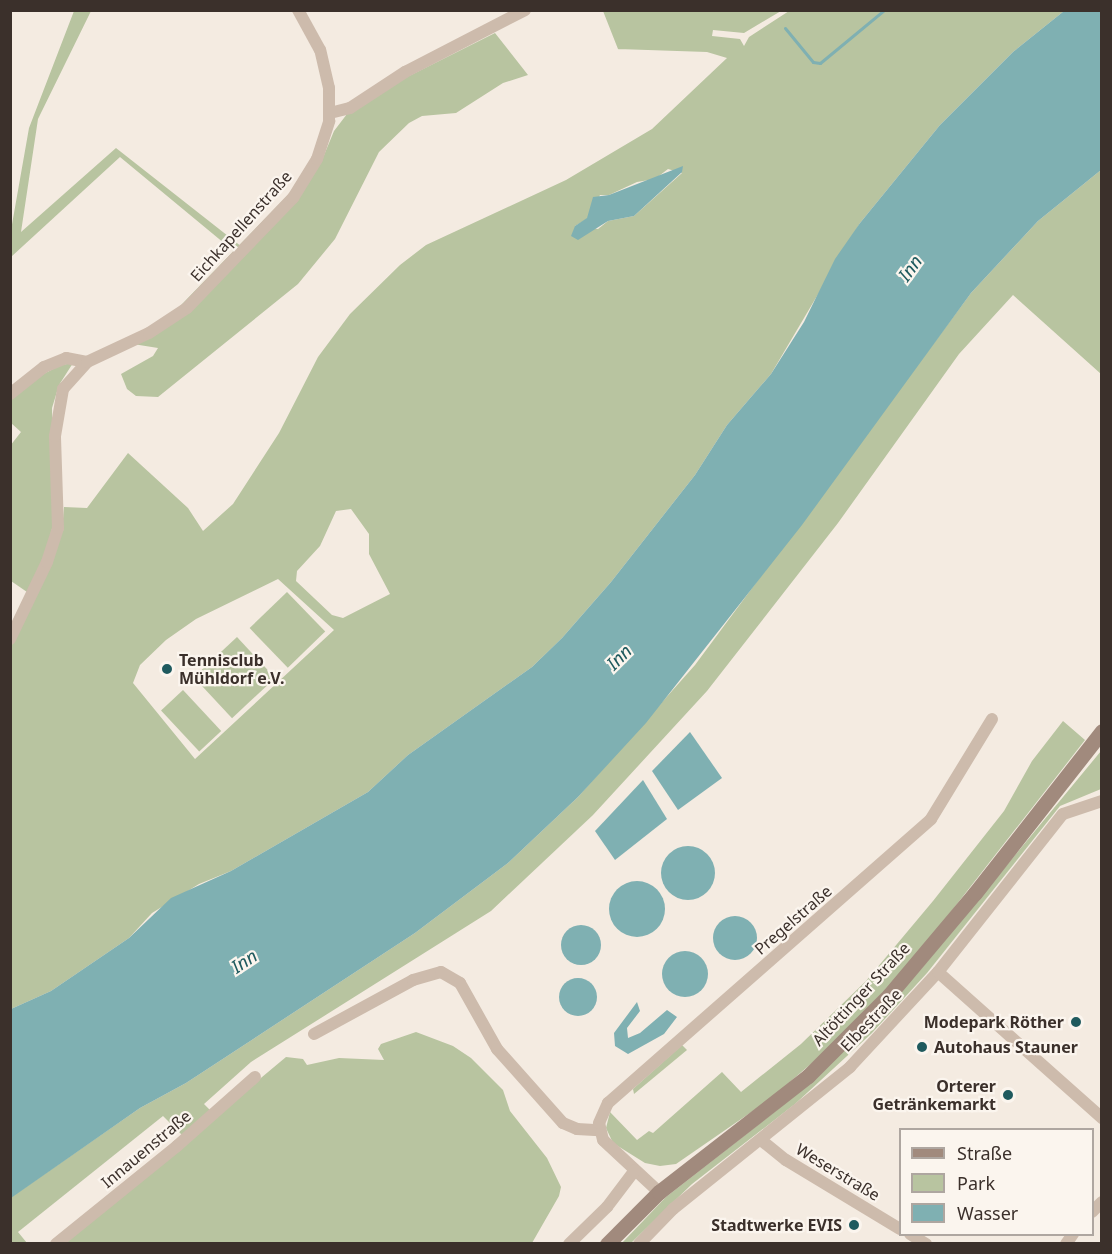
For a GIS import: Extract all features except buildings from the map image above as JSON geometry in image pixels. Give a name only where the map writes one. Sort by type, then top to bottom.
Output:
[{"type":"main road","name":"Altöttinger Straße","points":[[607,1244],[659,1192],[808,1076],[883,1002],[975,893],[1101,730]]},
{"type":"street","name":"Eichkapellenstraße","points":[[10,394],[44,367],[66,358],[87,362],[175,316],[238,258],[305,182],[324,142],[330,113],[324,62],[298,10]]},
{"type":"street","points":[[330,113],[344,110],[405,72],[525,10]]},
{"type":"street","points":[[10,639],[47,562],[58,528],[55,436],[59,399],[68,381],[87,362]]},
{"type":"street","name":"Pregelstraße","points":[[599,1130],[603,1110],[621,1089],[931,819],[992,719]]},
{"type":"street","name":"Elbestraße","points":[[639,1244],[673,1209],[850,1066],[938,972],[1063,813],[1101,801]]},
{"type":"street","points":[[314,1034],[413,980],[441,972],[460,983],[497,1049],[563,1123],[577,1129],[599,1130],[603,1140],[659,1192]]},
{"type":"street","points":[[938,972],[1101,1118]]},
{"type":"street","name":"Innauenstraße","points":[[56,1244],[255,1077]]},
{"type":"street","name":"Weserstraße","points":[[761,1140],[786,1160],[899,1228]]},
{"type":"street","points":[[569,1244],[607,1207],[635,1170]]},
{"type":"street","points":[[913,1236],[926,1244]]},
{"type":"green space","points":[[74,11],[91,11],[38,119],[21,232],[116,148],[242,247],[236,253],[120,157],[11,257],[11,230],[29,128]]},
{"type":"green space","points":[[603,11],[781,11],[744,33],[713,30],[712,36],[740,39],[744,46],[749,37],[789,11],[1064,11],[1013,52],[940,125],[860,223],[771,374],[727,425],[695,475],[611,582],[562,638],[532,667],[408,755],[368,792],[231,871],[199,884],[152,913],[129,938],[51,991],[11,1009],[10,649],[62,531],[64,507],[87,508],[128,453],[188,508],[203,531],[233,504],[279,433],[318,357],[350,314],[400,265],[426,245],[566,180],[652,129],[727,58],[707,52],[618,49]],"holes":[[[668,169],[682,173],[634,216],[608,221],[598,229],[575,226],[587,219],[600,195],[609,195],[637,182],[655,179]],[[351,509],[369,534],[369,554],[390,594],[343,618],[332,615],[296,581],[297,571],[320,546],[336,511]],[[278,579],[334,630],[195,759],[133,683],[140,665],[166,640],[196,619]]]},
{"type":"green space","points":[[495,33],[528,75],[503,83],[456,113],[422,116],[409,123],[379,152],[335,239],[298,284],[158,397],[136,396],[127,389],[121,374],[153,356],[158,348],[133,344],[151,336],[322,160],[334,131],[347,114],[369,96]]},
{"type":"green space","points":[[1101,170],[1101,374],[1013,295],[959,354],[838,523],[707,691],[593,815],[491,911],[251,1062],[204,1104],[213,1113],[185,1138],[163,1116],[18,1232],[27,1243],[11,1243],[10,1198],[140,1108],[186,1083],[415,933],[508,863],[578,797],[695,665],[971,293],[1038,221]]},
{"type":"green space","points":[[73,363],[59,385],[52,408],[54,522],[43,560],[27,592],[11,581],[10,446],[21,432],[11,423],[11,399],[26,383],[61,365]]},
{"type":"green space","points":[[287,592],[325,632],[288,668],[250,628]]},
{"type":"green space","points":[[237,637],[275,678],[232,718],[194,677]]},
{"type":"green space","points":[[183,690],[221,731],[199,751],[161,710]]},
{"type":"green space","points":[[1063,721],[1085,740],[907,968],[820,1056],[770,1099],[676,1164],[660,1166],[645,1163],[613,1143],[606,1128],[610,1112],[637,1140],[649,1131],[653,1133],[722,1072],[741,1092],[801,1044],[866,981],[933,901],[1004,811],[1032,761]]},
{"type":"green space","points":[[1101,751],[1101,789],[1060,806],[927,973],[872,1033],[795,1104],[692,1184],[631,1243],[621,1244],[666,1197],[777,1110],[857,1039],[921,969]]},
{"type":"green space","points":[[416,1032],[453,1046],[471,1058],[503,1090],[510,1111],[547,1158],[561,1187],[559,1196],[532,1243],[62,1244],[286,1057],[303,1059],[307,1065],[339,1058],[384,1060],[378,1049],[381,1044]]},
{"type":"green space","points":[[682,1045],[687,1050],[634,1094],[633,1089]]},
{"type":"water","name":"Inn","points":[[1064,11],[1101,11],[1101,170],[1038,221],[971,293],[802,525],[646,723],[578,797],[508,863],[415,933],[186,1083],[140,1108],[11,1198],[11,1009],[51,991],[129,938],[171,898],[231,871],[368,792],[408,755],[532,667],[562,638],[611,582],[695,475],[727,425],[771,374],[804,322],[835,259],[860,223],[940,125],[1013,52]]},
{"type":"water","points":[[683,166],[682,172],[634,216],[608,221],[578,240],[571,236],[575,226],[587,218],[593,197],[609,195]]},
{"type":"water","points":[[690,732],[722,778],[678,810],[652,771]]},
{"type":"water","points":[[643,780],[667,819],[615,860],[595,831]]},
{"type":"water","points":[[683,846],[693,846],[703,850],[711,858],[715,873],[711,888],[703,896],[693,900],[683,900],[673,896],[665,888],[661,878],[661,868],[665,858],[673,850]]},
{"type":"water","points":[[632,881],[642,881],[657,889],[663,898],[665,909],[663,920],[657,929],[642,937],[632,937],[621,932],[614,925],[609,914],[609,904],[614,893],[621,886]]},
{"type":"water","points":[[735,916],[744,917],[751,922],[756,929],[756,947],[751,954],[744,959],[735,960],[726,959],[719,954],[714,947],[713,938],[714,929],[719,922],[726,917]]},
{"type":"water","points":[[581,925],[589,926],[595,931],[600,937],[600,953],[595,959],[589,964],[581,965],[573,964],[567,959],[562,953],[561,945],[562,937],[567,931],[573,926]]},
{"type":"water","points":[[685,951],[701,958],[708,974],[701,990],[685,997],[669,990],[662,974],[669,958]]},
{"type":"water","points":[[578,978],[591,984],[597,997],[591,1010],[578,1016],[565,1010],[559,997],[565,984]]},
{"type":"water","points":[[637,1002],[640,1011],[627,1028],[628,1038],[640,1033],[667,1010],[677,1017],[664,1034],[628,1054],[615,1046],[614,1033]]},
{"type":"waterway","points":[[785,28],[813,62],[820,63],[884,10]]},
{"type":"place","name":"Tennisclub Mühldorf e.V.","points":[[167,669]]},
{"type":"place","name":"Modepark Röther","points":[[1076,1022]]},
{"type":"place","name":"Autohaus Stauner","points":[[922,1047]]},
{"type":"place","name":"Orterer Getränkemarkt","points":[[1008,1095]]},
{"type":"place","name":"Stadtwerke EVIS","points":[[854,1225]]}]
